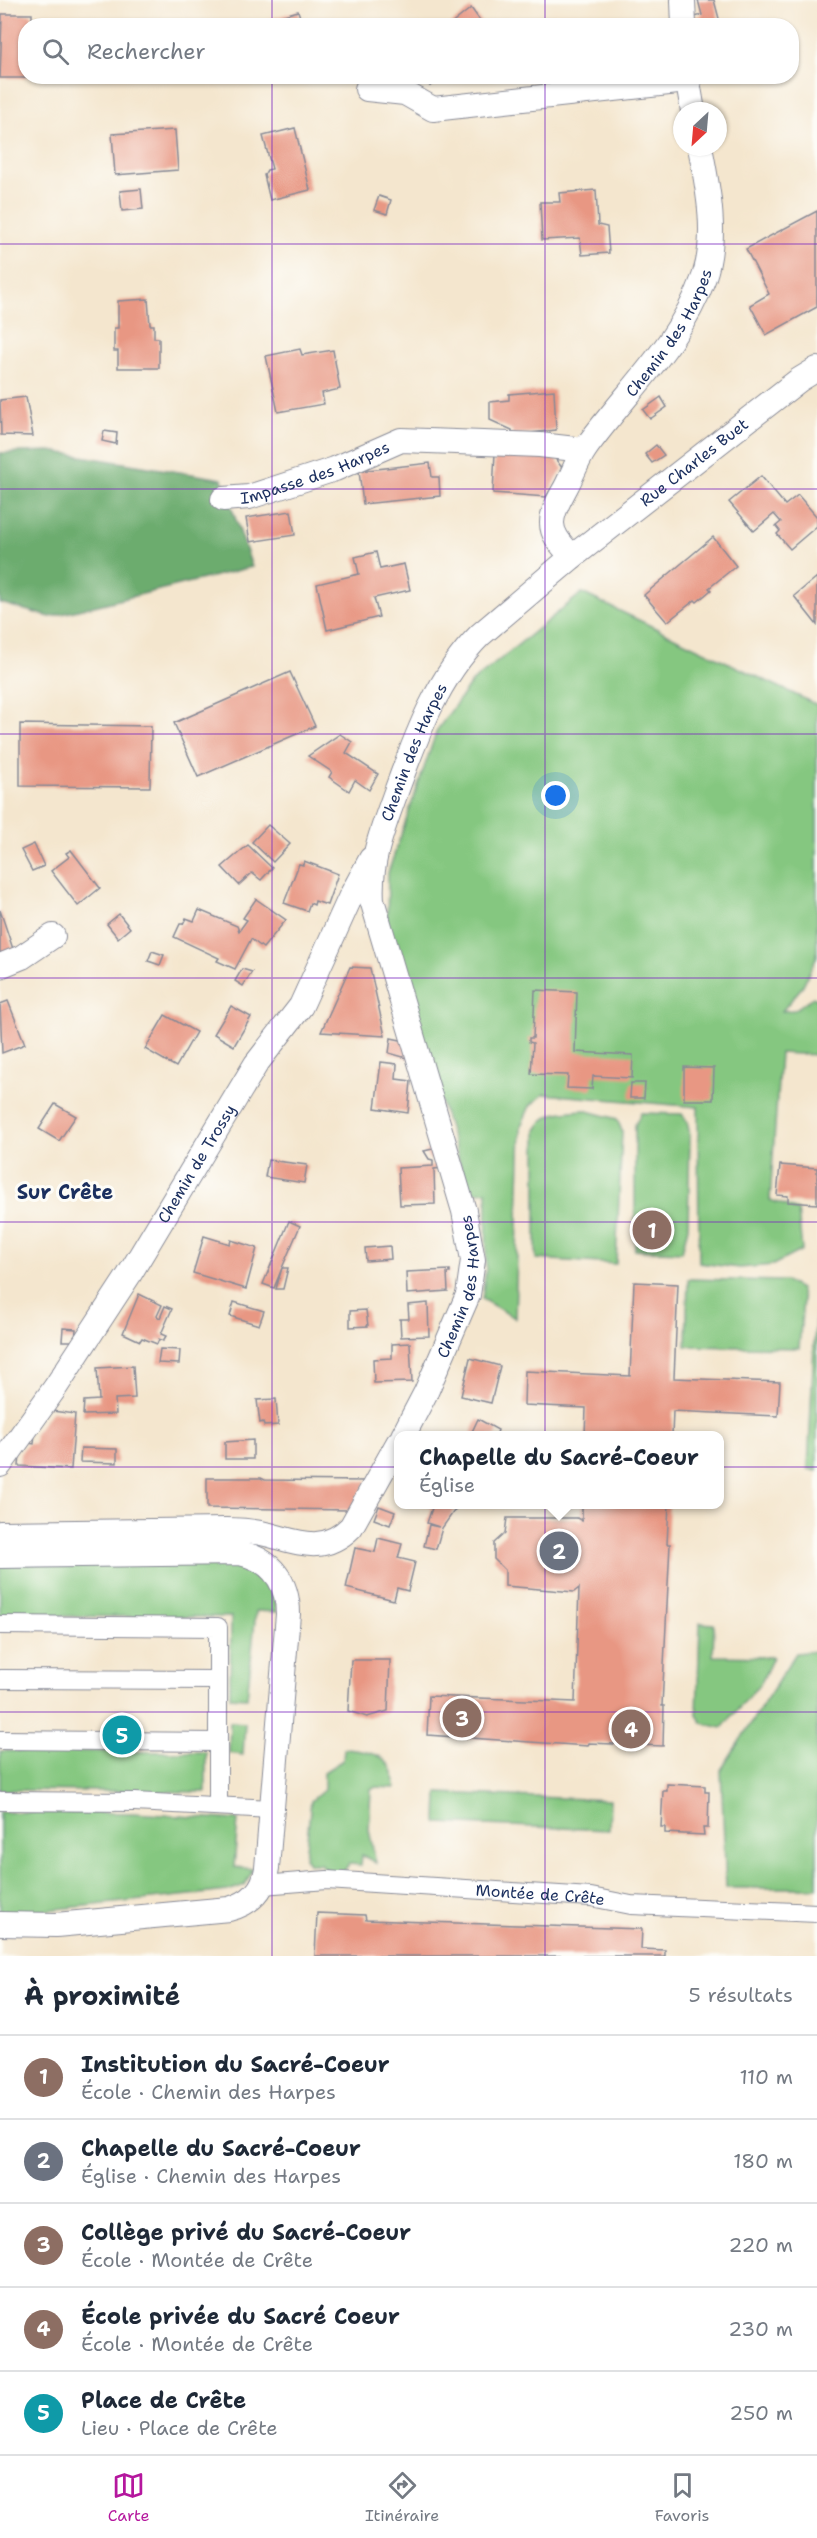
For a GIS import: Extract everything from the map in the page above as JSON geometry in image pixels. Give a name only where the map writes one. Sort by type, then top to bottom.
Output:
[{"type":"street","points":[[683,0],[684,18]]},
{"type":"street","points":[[367,89],[405,93],[433,109],[645,84]]},
{"type":"street","points":[[688,84],[691,102]]},
{"type":"street","name":"Chemin des Harpes","points":[[406,1431],[426,1392],[464,1306],[471,1284],[473,1260],[464,1211],[373,908],[371,892],[375,851],[412,748],[437,693],[456,663],[480,635],[572,557],[554,534],[552,525],[558,504],[584,450],[634,388],[676,330],[696,296],[705,275],[711,211],[702,156]]},
{"type":"street","name":"Rue Charles Buet","points":[[572,557],[798,380],[817,369]]},
{"type":"street","name":"Impasse des Harpes","points":[[223,500],[249,497],[335,470],[401,440],[584,450]]},
{"type":"street","name":"Chemin de Trossy","points":[[0,1465],[55,1388],[129,1275],[256,1064],[302,1006],[350,898],[375,851]]},
{"type":"street","points":[[0,966],[22,957],[52,936]]},
{"type":"street","points":[[0,1533],[236,1530],[260,1533],[307,1545],[324,1543],[345,1533],[355,1521],[394,1452]]},
{"type":"street","points":[[0,1556],[240,1553],[252,1556],[272,1568],[285,1586],[288,1607],[267,1868],[262,1885],[249,1901],[229,1908],[56,1925],[0,1924]]},
{"type":"street","points":[[0,1625],[218,1627],[218,1805]]},
{"type":"street","points":[[0,1679],[218,1680]]},
{"type":"street","points":[[0,1740],[218,1742]]},
{"type":"street","points":[[0,1801],[218,1805],[272,1809]]},
{"type":"street","name":"Montée de Crête","points":[[262,1885],[327,1880],[591,1897],[631,1905],[817,1913]]},
{"type":"green space","points":[[50,451],[222,479],[252,567],[50,617],[0,603],[0,453]]},
{"type":"green space","points":[[582,593],[817,705],[817,956],[802,987],[782,1011],[794,1010],[813,997],[817,999],[817,1055],[780,1053],[770,1200],[798,1210],[802,1250],[773,1265],[740,1268],[699,1263],[698,1107],[544,1094],[530,1106],[521,1126],[515,1318],[482,1299],[486,1267],[487,1191],[469,1193],[387,926],[388,873],[437,730],[471,683]]},
{"type":"green space","points":[[584,1110],[617,1119],[622,1131],[616,1264],[536,1259],[536,1130],[551,1115]]},
{"type":"green space","points":[[641,1113],[682,1114],[687,1121],[690,1136],[688,1227],[682,1252],[635,1250],[635,1125]]},
{"type":"green space","points":[[688,1279],[786,1281],[800,1289],[803,1299],[799,1348],[686,1346]]},
{"type":"green space","points":[[817,1303],[817,1471],[808,1469]]},
{"type":"green space","points":[[241,1562],[267,1581],[274,1594],[277,1612],[256,1611],[247,1698],[230,1697],[231,1617],[0,1616],[0,1563]]},
{"type":"green space","points":[[700,1623],[714,1624],[713,1656],[773,1657],[762,1681],[722,1728],[702,1723],[697,1715]]},
{"type":"green space","points":[[817,1651],[817,1888],[726,1888],[721,1770],[796,1653]]},
{"type":"green space","points":[[230,1722],[245,1723],[243,1755],[229,1753]]},
{"type":"green space","points":[[344,1749],[364,1751],[387,1762],[394,1777],[395,1788],[374,1787],[371,1789],[369,1830],[376,1863],[362,1855],[361,1865],[349,1864],[343,1872],[326,1871],[320,1864],[310,1864],[305,1858],[311,1801],[324,1790],[324,1772],[343,1760]]},
{"type":"green space","points":[[0,1751],[206,1752],[206,1792],[0,1790]]},
{"type":"green space","points":[[438,1793],[610,1800],[609,1830],[437,1823]]},
{"type":"green space","points":[[0,1812],[133,1813],[238,1820],[234,1867],[253,1869],[245,1885],[228,1891],[0,1915]]},
{"type":"building","points":[[698,0],[714,0],[719,18],[691,18],[702,15]]},
{"type":"building","points":[[471,8],[478,18],[459,18]]},
{"type":"building","points":[[298,11],[300,18],[274,18]]},
{"type":"building","points":[[2,14],[32,14],[32,18],[18,18],[18,78],[0,78]]},
{"type":"building","points":[[295,128],[310,190],[270,200],[264,175],[267,170],[272,169],[263,136]]},
{"type":"building","points":[[175,130],[178,170],[115,175],[112,134]]},
{"type":"building","points":[[141,189],[143,209],[122,211],[120,191]]},
{"type":"building","points":[[596,190],[598,225],[607,227],[609,253],[582,255],[580,238],[542,240],[540,202],[560,202],[559,193]]},
{"type":"building","points":[[379,196],[391,200],[387,214],[374,210]]},
{"type":"building","points":[[817,211],[817,307],[766,335],[750,305],[769,294],[746,249]]},
{"type":"building","points":[[148,299],[150,325],[154,325],[154,338],[159,338],[159,368],[118,368],[118,351],[114,351],[114,328],[118,328],[118,301]]},
{"type":"building","points":[[300,349],[302,355],[333,350],[340,389],[322,393],[324,404],[278,412],[266,356]]},
{"type":"building","points":[[554,390],[556,430],[512,435],[512,430],[490,420],[490,402],[509,400],[509,394]]},
{"type":"building","points":[[26,397],[33,436],[1,435],[0,400]]},
{"type":"building","points":[[661,397],[667,407],[650,419],[643,410]]},
{"type":"building","points":[[104,431],[117,433],[116,444],[102,441]]},
{"type":"building","points":[[656,445],[664,455],[652,463],[645,454]]},
{"type":"building","points":[[495,452],[554,457],[563,469],[546,497],[493,493]]},
{"type":"building","points":[[430,463],[432,477],[439,477],[440,496],[363,504],[359,471]]},
{"type":"building","points":[[761,476],[785,505],[798,495],[817,517],[817,526],[790,549],[777,534],[780,531],[776,526],[781,522],[774,514],[754,531],[729,502]]},
{"type":"building","points":[[291,511],[295,535],[250,542],[246,518]]},
{"type":"building","points":[[713,537],[736,566],[709,588],[711,590],[697,602],[695,600],[667,622],[644,595]]},
{"type":"building","points":[[376,552],[380,569],[404,564],[410,590],[374,598],[379,617],[327,630],[317,584],[359,574],[355,557]]},
{"type":"building","points":[[817,577],[817,625],[794,596]]},
{"type":"building","points":[[290,672],[315,726],[198,777],[174,723]]},
{"type":"building","points":[[20,724],[151,726],[150,787],[20,786]]},
{"type":"building","points":[[340,734],[352,742],[346,753],[378,774],[369,790],[355,780],[349,791],[329,777],[332,772],[308,756]]},
{"type":"building","points":[[268,825],[290,844],[273,862],[252,842]]},
{"type":"building","points":[[34,844],[44,866],[32,871],[21,850]]},
{"type":"building","points":[[248,845],[272,868],[261,880],[252,873],[239,885],[222,867]]},
{"type":"building","points":[[71,850],[100,888],[78,906],[51,871],[69,857],[66,853]]},
{"type":"building","points":[[304,861],[338,874],[327,905],[315,901],[314,905],[310,903],[307,911],[284,903],[299,864],[303,865]]},
{"type":"building","points":[[256,899],[286,920],[263,948],[251,939],[235,969],[217,961],[219,958],[174,937],[180,924],[183,924],[186,918],[194,921],[199,910],[237,926],[239,931],[247,920],[243,918]]},
{"type":"building","points":[[0,910],[13,949],[0,953]]},
{"type":"building","points":[[119,914],[130,928],[118,938],[107,924]]},
{"type":"building","points":[[152,951],[164,955],[160,965],[148,961]]},
{"type":"building","points":[[350,967],[370,968],[385,1036],[321,1032]]},
{"type":"building","points":[[242,969],[252,972],[243,986],[235,981]]},
{"type":"building","points":[[535,990],[577,992],[575,1052],[633,1055],[632,1078],[593,1076],[592,1089],[567,1088],[568,1075],[531,1074],[533,1043],[529,1042],[529,1038],[533,1038]]},
{"type":"building","points":[[8,1001],[25,1044],[2,1053],[0,1004]]},
{"type":"building","points":[[231,1006],[251,1017],[234,1046],[214,1034]]},
{"type":"building","points":[[165,1015],[196,1032],[176,1067],[145,1049]]},
{"type":"building","points":[[391,1038],[405,1041],[410,1059],[389,1053]]},
{"type":"building","points":[[381,1062],[397,1064],[396,1079],[411,1081],[408,1113],[375,1108]]},
{"type":"building","points":[[684,1067],[714,1068],[713,1100],[684,1100]]},
{"type":"building","points":[[631,1083],[645,1083],[644,1098],[630,1098]]},
{"type":"building","points":[[55,1104],[76,1116],[59,1141],[39,1129]]},
{"type":"building","points":[[437,1148],[443,1168],[434,1169],[435,1204],[400,1205],[398,1168],[433,1166],[433,1160],[429,1159],[424,1151]]},
{"type":"building","points":[[268,1160],[307,1165],[304,1183],[265,1177]]},
{"type":"building","points":[[780,1165],[817,1168],[817,1204],[788,1202],[788,1196],[777,1195]]},
{"type":"building","points":[[289,1221],[300,1226],[274,1288],[263,1284]]},
{"type":"building","points":[[204,1236],[230,1244],[231,1240],[257,1248],[246,1289],[193,1273]]},
{"type":"building","points":[[390,1246],[391,1259],[366,1261],[365,1248]]},
{"type":"building","points":[[282,1268],[288,1268],[283,1289],[276,1289]]},
{"type":"building","points":[[450,1270],[450,1273],[447,1273],[448,1291],[407,1294],[406,1272]]},
{"type":"building","points":[[634,1282],[678,1284],[674,1378],[780,1382],[778,1416],[673,1411],[672,1431],[585,1431],[586,1408],[524,1405],[525,1371],[630,1376]]},
{"type":"building","points":[[139,1294],[162,1305],[157,1316],[160,1318],[165,1306],[172,1309],[161,1334],[166,1336],[163,1341],[159,1339],[157,1344],[142,1338],[140,1341],[123,1333]]},
{"type":"building","points":[[234,1302],[264,1311],[259,1325],[230,1316]]},
{"type":"building","points":[[428,1303],[429,1336],[401,1337],[400,1319],[409,1319],[408,1305]]},
{"type":"building","points":[[366,1310],[368,1326],[350,1327],[350,1311]]},
{"type":"building","points":[[63,1328],[76,1329],[75,1341],[62,1341]]},
{"type":"building","points":[[410,1343],[412,1382],[374,1383],[373,1359],[392,1358],[392,1344]]},
{"type":"building","points":[[160,1349],[180,1350],[179,1364],[158,1363]]},
{"type":"building","points":[[470,1358],[500,1366],[491,1403],[461,1396]]},
{"type":"building","points":[[133,1366],[135,1398],[115,1399],[116,1414],[83,1415],[84,1401],[99,1400],[97,1368]]},
{"type":"building","points":[[276,1399],[278,1425],[264,1426],[263,1422],[260,1423],[257,1400]]},
{"type":"building","points":[[52,1411],[75,1414],[71,1469],[19,1466],[20,1454],[28,1443],[34,1444],[35,1433]]},
{"type":"building","points":[[478,1419],[498,1430],[498,1431],[472,1431]]},
{"type":"building","points":[[253,1440],[253,1459],[225,1459],[225,1442]]},
{"type":"building","points":[[81,1448],[117,1449],[117,1463],[80,1462]]},
{"type":"building","points":[[207,1478],[367,1481],[351,1510],[207,1508]]},
{"type":"building","points":[[379,1506],[395,1512],[390,1525],[374,1519]]},
{"type":"building","points":[[432,1509],[455,1509],[442,1528],[436,1549],[424,1546],[429,1525],[439,1527],[427,1523]]},
{"type":"building","points":[[582,1509],[669,1509],[667,1544],[670,1544],[662,1706],[664,1706],[663,1746],[589,1743],[588,1746],[427,1735],[429,1696],[575,1702],[579,1588],[574,1592],[505,1586],[505,1570],[494,1559],[494,1543],[505,1533],[507,1518],[577,1518],[582,1521]]},
{"type":"building","points":[[378,1538],[402,1544],[398,1558],[415,1562],[408,1591],[397,1588],[394,1600],[346,1588],[355,1548],[375,1552]]},
{"type":"building","points":[[351,1660],[390,1660],[388,1711],[367,1717],[348,1711]]},
{"type":"building","points":[[667,1784],[705,1786],[705,1792],[709,1792],[708,1828],[703,1828],[704,1835],[665,1833],[665,1827],[661,1827],[663,1791],[667,1791]]},
{"type":"building","points":[[317,1913],[365,1915],[366,1920],[642,1929],[641,1949],[665,1950],[665,1956],[315,1956]]},
{"type":"place","name":"Institution du Sacré-Coeur","points":[[652,1230]]},
{"type":"place","name":"Chapelle du Sacré-Coeur","points":[[559,1551]]},
{"type":"place","name":"Collège privé du Sacré-Coeur","points":[[462,1718]]},
{"type":"place","name":"École privée du Sacré Coeur","points":[[631,1729]]},
{"type":"place","name":"Place de Crête","points":[[122,1735]]},
{"type":"district","name":"Sur Crête","points":[[65,1192]]}]
